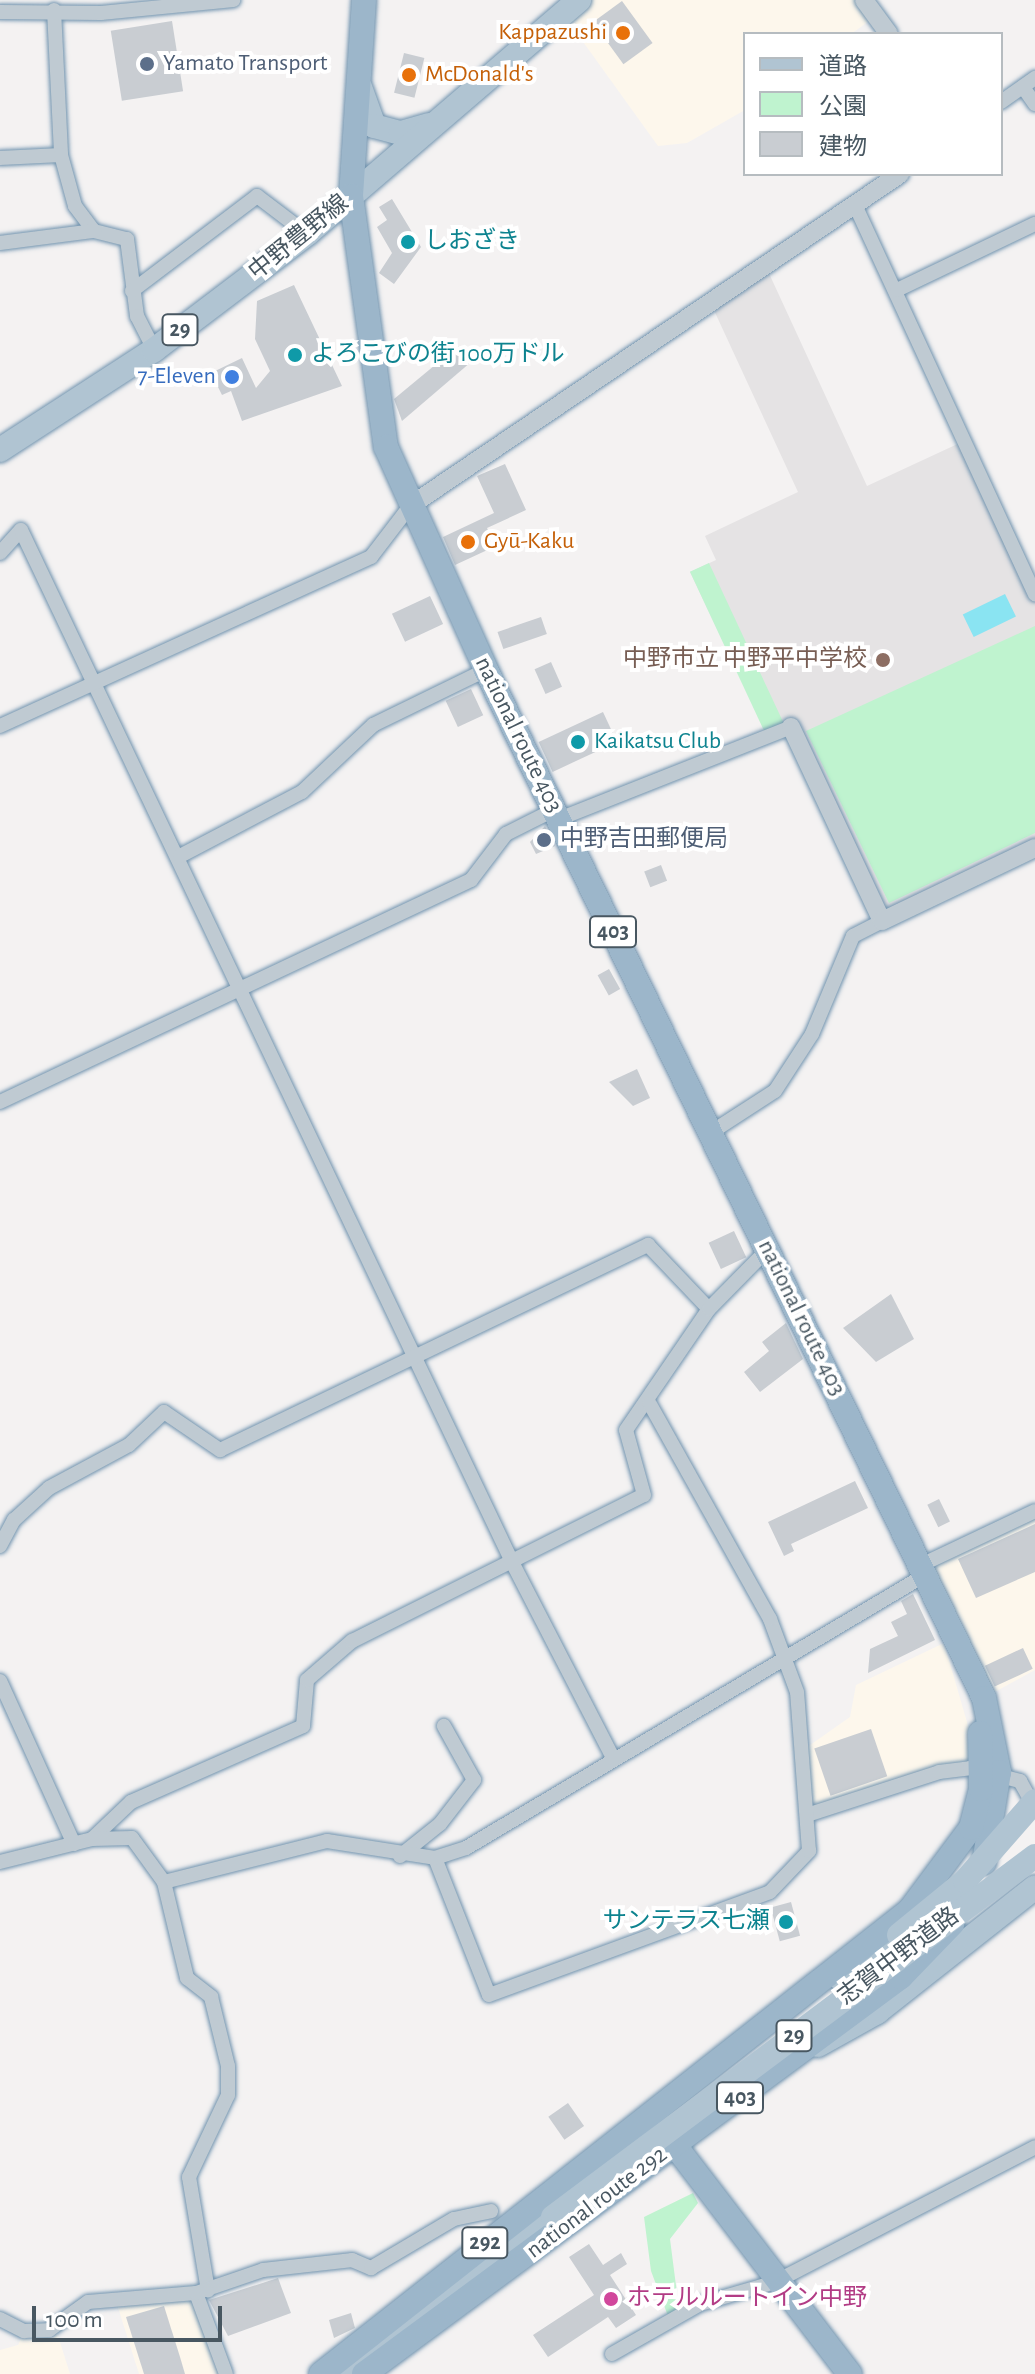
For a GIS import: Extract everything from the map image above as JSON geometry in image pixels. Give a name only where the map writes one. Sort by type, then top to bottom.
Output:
[{"type":"highway","name":"national route 403","points":[[364,0],[351,196],[376,397],[386,447],[486,670],[989,1711],[992,1832],[974,1887],[926,1955],[805,2050],[674,2146]]},
{"type":"highway","name":"national route 403","points":[[653,2117],[713,2072],[910,1910],[942,1875],[971,1828],[990,1771]]},
{"type":"highway","points":[[942,1875],[974,1887]]},
{"type":"highway","name":"national route 292","points":[[321,2374],[653,2117],[850,2374]]},
{"type":"highway","name":"national route 292","points":[[364,2374],[674,2146]]},
{"type":"main road","name":"中野豊野線","points":[[0,450],[154,350],[307,234],[579,0]]},
{"type":"main road","points":[[360,87],[369,120],[381,129],[401,133],[434,122]]},
{"type":"main road","name":"29","points":[[713,2072],[899,1935],[965,1881],[1035,1801]]},
{"type":"main road","name":"志賀中野道路","points":[[418,2318],[1035,1856]]},
{"type":"main road","name":"29","points":[[805,2050],[850,2031],[970,1942],[1035,1887]]},
{"type":"main road","name":"29","points":[[337,2374],[418,2318]]},
{"type":"main road","name":"29","points":[[349,2374],[418,2318]]},
{"type":"street","points":[[0,12],[233,0]]},
{"type":"street","points":[[864,0],[888,32]]},
{"type":"street","points":[[54,10],[61,155],[75,206],[94,231]]},
{"type":"street","points":[[1003,101],[1029,82],[1035,104]]},
{"type":"street","points":[[0,158],[61,155]]},
{"type":"street","points":[[0,726],[94,680],[371,557],[410,506],[897,176]]},
{"type":"street","points":[[132,291],[257,196],[307,234]]},
{"type":"street","points":[[855,205],[897,290],[1035,594]]},
{"type":"street","points":[[897,290],[1035,224]]},
{"type":"street","points":[[0,243],[94,231],[127,239],[132,291],[154,350]]},
{"type":"street","points":[[0,553],[21,530],[180,856],[513,1564],[614,1760]]},
{"type":"street","points":[[180,856],[302,792],[373,725],[486,670]]},
{"type":"street","points":[[0,1102],[471,880],[506,834],[791,727],[882,921]]},
{"type":"street","points":[[710,1133],[775,1091],[812,1034],[853,936],[1035,848]]},
{"type":"street","points":[[0,1546],[14,1520],[49,1488],[129,1445],[164,1412],[220,1450],[648,1245],[709,1309]]},
{"type":"street","points":[[92,1839],[131,1802],[303,1726],[307,1680],[352,1641],[513,1564],[644,1495],[626,1430],[650,1404],[709,1309],[767,1250]]},
{"type":"street","points":[[435,1858],[489,1995],[770,1892],[809,1851],[797,1692],[770,1619],[650,1404]]},
{"type":"street","points":[[164,1882],[327,1841],[400,1856],[435,1858],[466,1848],[783,1659],[923,1570],[1035,1511]]},
{"type":"street","points":[[0,1681],[74,1844]]},
{"type":"street","points":[[400,1856],[440,1824],[474,1780],[444,1726]]},
{"type":"street","points":[[807,1815],[939,1772],[990,1771],[1020,1781],[1035,1808]]},
{"type":"street","points":[[0,1862],[92,1839],[132,1838],[164,1882],[187,1978],[211,1997],[228,2066],[228,2095],[189,2177],[202,2291],[226,2374]]},
{"type":"street","points":[[612,2354],[700,2304],[779,2280],[1035,2147]]},
{"type":"street","points":[[0,2319],[24,2331],[49,2330],[88,2302],[202,2291],[263,2270],[352,2260],[371,2268],[454,2219],[491,2211]]},
{"type":"shaded area","points":[[579,0],[864,0],[876,16],[854,32],[743,32],[743,111],[687,143],[658,146],[563,14]]},
{"type":"shaded area","name":"中野市立 中野平中学校","points":[[767,269],[867,486],[964,441],[1035,594],[1035,848],[882,921],[792,727],[768,736],[690,572],[716,560],[705,536],[798,492],[712,306]]},
{"type":"shaded area","points":[[1035,1511],[1035,1670],[984,1698],[921,1565]]},
{"type":"shaded area","points":[[944,1643],[969,1729],[970,1768],[807,1815],[803,1750],[850,1717],[856,1685]]},
{"type":"shaded area","points":[[196,2293],[226,2374],[139,2374],[115,2298]]},
{"type":"shaded area","points":[[55,2326],[70,2374],[0,2374],[0,2350],[18,2345],[24,2331]]},
{"type":"green space","points":[[709,563],[786,729],[767,738],[690,572]]},
{"type":"green space","points":[[1035,626],[1035,833],[889,903],[806,731]]},
{"type":"green space","points":[[693,2193],[698,2203],[670,2239],[679,2309],[668,2316],[651,2271],[644,2217]]},
{"type":"water","points":[[1005,594],[1016,616],[974,637],[963,615]]},
{"type":"building","name":"Kappazushi","points":[[622,1],[653,43],[623,64],[593,22]]},
{"type":"building","name":"Yamato Transport","points":[[172,21],[183,91],[122,101],[111,31]]},
{"type":"building","name":"McDonald's","points":[[404,53],[424,58],[414,98],[394,93]]},
{"type":"building","name":"しおざき","points":[[392,199],[421,247],[394,284],[379,273],[392,253],[377,227],[387,220],[379,207]]},
{"type":"building","name":"よろこびの街 100万ドル","points":[[294,285],[342,386],[242,421],[231,391],[222,395],[211,373],[242,358],[256,388],[270,371],[255,339],[257,301]]},
{"type":"building","points":[[458,346],[471,362],[402,421],[394,399]]},
{"type":"building","points":[[505,464],[526,510],[487,528],[496,546],[455,565],[443,537],[494,513],[477,476]]},
{"type":"building","points":[[430,596],[443,624],[405,642],[392,614]]},
{"type":"building","points":[[541,617],[547,634],[503,649],[498,632]]},
{"type":"building","points":[[551,662],[562,687],[546,694],[535,669]]},
{"type":"building","points":[[471,689],[483,715],[458,727],[446,701]]},
{"type":"building","name":"Kaikatsu Club","points":[[603,712],[617,742],[553,772],[539,742]]},
{"type":"building","name":"中野吉田郵便局","points":[[545,826],[555,846],[536,854],[530,842]]},
{"type":"building","points":[[661,865],[667,881],[650,887],[644,871]]},
{"type":"building","points":[[609,969],[620,989],[609,995],[598,975]]},
{"type":"building","points":[[637,1069],[650,1098],[633,1106],[609,1082]]},
{"type":"building","points":[[734,1231],[746,1257],[721,1269],[709,1243]]},
{"type":"building","points":[[891,1294],[914,1339],[876,1362],[843,1328]]},
{"type":"building","points":[[786,1323],[803,1359],[760,1392],[744,1372],[769,1351],[762,1342]]},
{"type":"building","points":[[855,1481],[868,1508],[791,1544],[794,1551],[784,1556],[768,1522]]},
{"type":"building","points":[[939,1499],[950,1521],[938,1527],[927,1505]]},
{"type":"building","points":[[1035,1524],[1035,1572],[976,1598],[958,1559]]},
{"type":"building","points":[[913,1594],[935,1640],[868,1673],[870,1649],[898,1636],[891,1622],[907,1614],[901,1601]]},
{"type":"building","points":[[1023,1648],[1033,1669],[995,1687],[985,1666]]},
{"type":"building","points":[[871,1729],[887,1776],[831,1796],[814,1749]]},
{"type":"building","name":"サンテラス七瀬","points":[[791,1902],[800,1936],[780,1941],[771,1907]]},
{"type":"building","points":[[568,2103],[584,2126],[564,2140],[548,2117]]},
{"type":"building","name":"ホテルルートイン中野","points":[[589,2244],[603,2265],[621,2253],[627,2264],[610,2275],[636,2315],[616,2328],[608,2317],[548,2357],[533,2335],[594,2295],[569,2257]]},
{"type":"building","points":[[278,2278],[291,2313],[228,2336],[209,2300]]},
{"type":"building","points":[[164,2306],[185,2374],[144,2374],[126,2317]]},
{"type":"building","points":[[351,2313],[355,2328],[334,2338],[329,2320]]},
{"type":"place","name":"Kappazushi","points":[[623,33]]},
{"type":"place","name":"Yamato Transport","points":[[147,64]]},
{"type":"place","name":"McDonald's","points":[[409,75]]},
{"type":"place","name":"しおざき","points":[[408,242]]},
{"type":"place","name":"よろこびの街 100万ドル","points":[[295,355]]},
{"type":"place","name":"7-Eleven","points":[[232,377]]},
{"type":"place","name":"Gyū-Kaku","points":[[468,542]]},
{"type":"place","name":"中野市立 中野平中学校","points":[[883,660]]},
{"type":"place","name":"Kaikatsu Club","points":[[578,742]]},
{"type":"place","name":"中野吉田郵便局","points":[[544,840]]},
{"type":"place","name":"サンテラス七瀬","points":[[786,1922]]},
{"type":"place","name":"ホテルルートイン中野","points":[[611,2299]]}]
